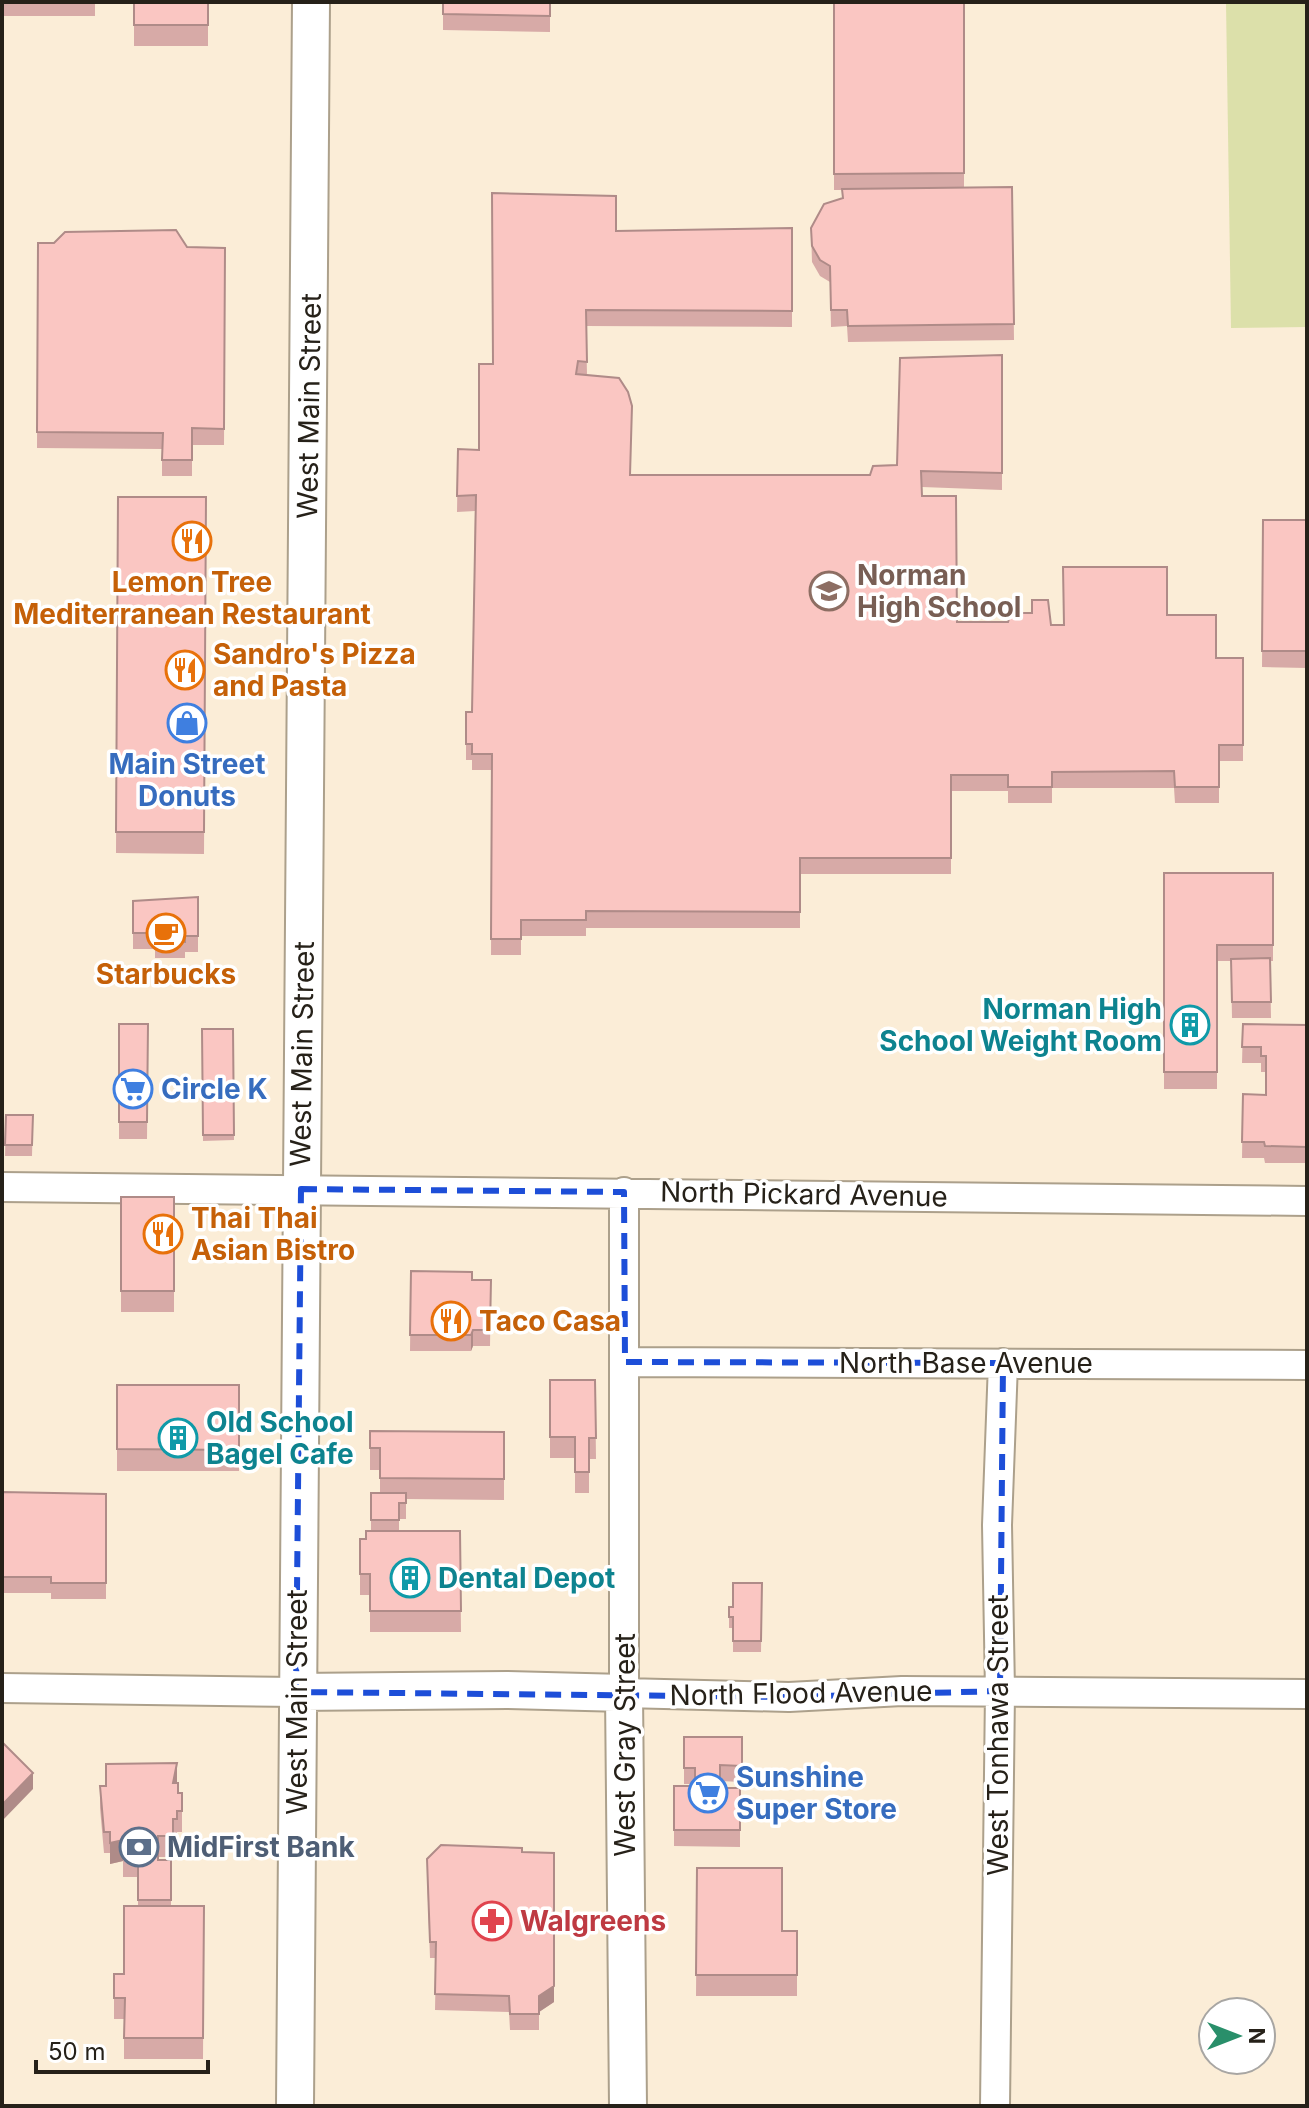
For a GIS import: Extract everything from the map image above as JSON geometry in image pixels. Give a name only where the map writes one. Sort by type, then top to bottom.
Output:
[{"type":"main road","name":"West Main Street","points":[[295,2106],[311,2]]},
{"type":"main road","name":"North Flood Avenue","points":[[296,1692],[507,1690],[624,1693]]},
{"type":"main road","name":"West Gray Street","points":[[624,1693],[628,2106]]},
{"type":"street","name":"North Pickard Avenue","points":[[2,1187],[1307,1201]]},
{"type":"street","name":"West Gray Street","points":[[624,1192],[624,1693]]},
{"type":"street","name":"North Base Avenue","points":[[625,1362],[1307,1365]]},
{"type":"street","name":"West Tonhawa Street","points":[[995,2106],[1000,1691],[997,1525],[1003,1363]]},
{"type":"street","points":[[2,1688],[296,1692]]},
{"type":"street","name":"North Flood Avenue","points":[[624,1693],[789,1697],[902,1691],[1307,1694]]},
{"type":"highlighted area","points":[[301,1189],[624,1192],[625,1362],[1003,1363],[1000,1691],[789,1697],[296,1692]]},
{"type":"green space","points":[[1226,2],[1307,2],[1307,327],[1231,328]]},
{"type":"building","points":[[134,2],[208,2],[208,25],[134,25]]},
{"type":"building","points":[[443,2],[550,2],[550,16],[443,14]]},
{"type":"building","points":[[834,2],[964,2],[964,173],[834,174]]},
{"type":"building","points":[[1012,187],[1014,324],[848,326],[847,310],[831,310],[830,266],[820,260],[812,246],[811,228],[824,204],[843,198],[842,189]]},
{"type":"building","points":[[492,193],[616,196],[616,231],[792,228],[792,311],[586,310],[587,362],[578,361],[576,374],[619,378],[628,392],[632,406],[630,475],[870,475],[873,466],[897,465],[900,358],[1002,355],[1002,473],[921,471],[922,496],[956,496],[957,622],[1008,622],[1011,613],[1032,613],[1032,600],[1048,600],[1051,625],[1064,625],[1063,567],[1167,567],[1167,615],[1216,615],[1216,658],[1243,658],[1243,745],[1219,745],[1219,787],[1175,787],[1174,771],[1052,772],[1052,787],[1008,787],[1008,775],[951,775],[951,858],[800,858],[800,912],[586,911],[586,920],[521,920],[521,939],[491,939],[492,754],[472,754],[472,744],[466,744],[466,712],[472,712],[476,495],[457,496],[458,449],[479,450],[479,364],[493,364]]},
{"type":"building","points":[[176,230],[187,247],[225,248],[224,429],[192,428],[192,460],[162,460],[163,433],[37,432],[38,243],[54,243],[65,232]]},
{"type":"building","points":[[118,497],[206,497],[204,832],[116,832]]},
{"type":"building","points":[[1263,520],[1307,520],[1307,651],[1262,651]]},
{"type":"building","name":"Norman High School Weight Room","points":[[1164,873],[1273,873],[1273,945],[1217,945],[1217,1072],[1164,1072]]},
{"type":"building","points":[[198,897],[198,936],[185,936],[185,942],[155,941],[155,933],[133,933],[133,901]]},
{"type":"building","points":[[1270,958],[1271,1002],[1232,1002],[1231,959]]},
{"type":"building","name":"Circle K","points":[[119,1024],[148,1024],[147,1122],[119,1122]]},
{"type":"building","points":[[1243,1024],[1307,1025],[1307,1147],[1242,1142],[1243,1094],[1266,1095],[1266,1056],[1261,1056],[1261,1047],[1242,1047]]},
{"type":"building","points":[[202,1029],[233,1029],[234,1135],[203,1135]]},
{"type":"building","points":[[6,1115],[33,1115],[32,1145],[5,1145]]},
{"type":"building","points":[[121,1197],[174,1197],[174,1291],[121,1291]]},
{"type":"building","name":"Taco Casa","points":[[411,1271],[472,1272],[472,1280],[491,1280],[490,1330],[473,1330],[471,1335],[410,1335]]},
{"type":"building","points":[[550,1380],[595,1380],[596,1438],[589,1438],[589,1472],[575,1472],[575,1437],[550,1437]]},
{"type":"building","name":"Old School Bagel Cafe","points":[[117,1385],[239,1385],[239,1450],[117,1449]]},
{"type":"building","points":[[370,1431],[504,1432],[504,1479],[380,1478],[380,1448],[370,1448]]},
{"type":"building","points":[[2,1492],[106,1494],[106,1583],[51,1583],[51,1577],[2,1577]]},
{"type":"building","points":[[371,1493],[406,1493],[406,1503],[399,1503],[399,1520],[371,1520]]},
{"type":"building","name":"Dental Depot","points":[[366,1531],[460,1531],[461,1611],[370,1611],[370,1574],[360,1574],[360,1539],[366,1539]]},
{"type":"building","points":[[733,1583],[762,1583],[761,1641],[733,1641],[733,1617],[729,1617],[729,1607],[733,1607]]},
{"type":"building","name":"Sunshine Super Store","points":[[684,1737],[742,1737],[742,1766],[720,1765],[720,1788],[740,1788],[740,1830],[674,1830],[674,1786],[695,1786],[695,1768],[684,1768]]},
{"type":"building","points":[[2,1742],[33,1773],[2,1805]]},
{"type":"building","name":"MidFirst Bank","points":[[177,1763],[173,1783],[178,1783],[178,1793],[182,1793],[182,1811],[177,1811],[177,1819],[173,1819],[173,1836],[158,1836],[158,1860],[171,1860],[171,1900],[138,1900],[138,1855],[123,1855],[123,1840],[110,1843],[110,1832],[104,1832],[100,1786],[106,1786],[106,1764]]},
{"type":"building","name":"Walgreens","points":[[441,1845],[522,1848],[522,1852],[554,1853],[554,1986],[539,1996],[539,2014],[510,2014],[509,1996],[435,1994],[436,1942],[430,1942],[427,1859]]},
{"type":"building","points":[[697,1868],[782,1868],[782,1931],[797,1931],[797,1975],[696,1975]]},
{"type":"building","points":[[124,1906],[204,1906],[203,2038],[124,2038],[125,1998],[114,1998],[114,1974],[124,1974]]},
{"type":"place","name":"Lemon Tree Mediterranean Restaurant","points":[[192,541]]},
{"type":"place","name":"Norman High School","points":[[829,591]]},
{"type":"place","name":"Sandro's Pizza and Pasta","points":[[185,670]]},
{"type":"place","name":"Main Street Donuts","points":[[187,723]]},
{"type":"place","name":"Starbucks","points":[[166,933]]},
{"type":"place","name":"Norman High School Weight Room","points":[[1190,1025]]},
{"type":"place","name":"Circle K","points":[[133,1089]]},
{"type":"place","name":"Thai Thai Asian Bistro","points":[[163,1234]]},
{"type":"place","name":"Taco Casa","points":[[451,1321]]},
{"type":"place","name":"Old School Bagel Cafe","points":[[178,1438]]},
{"type":"place","name":"Dental Depot","points":[[410,1578]]},
{"type":"place","name":"Sunshine Super Store","points":[[708,1793]]},
{"type":"place","name":"MidFirst Bank","points":[[139,1847]]},
{"type":"place","name":"Walgreens","points":[[492,1921]]}]
